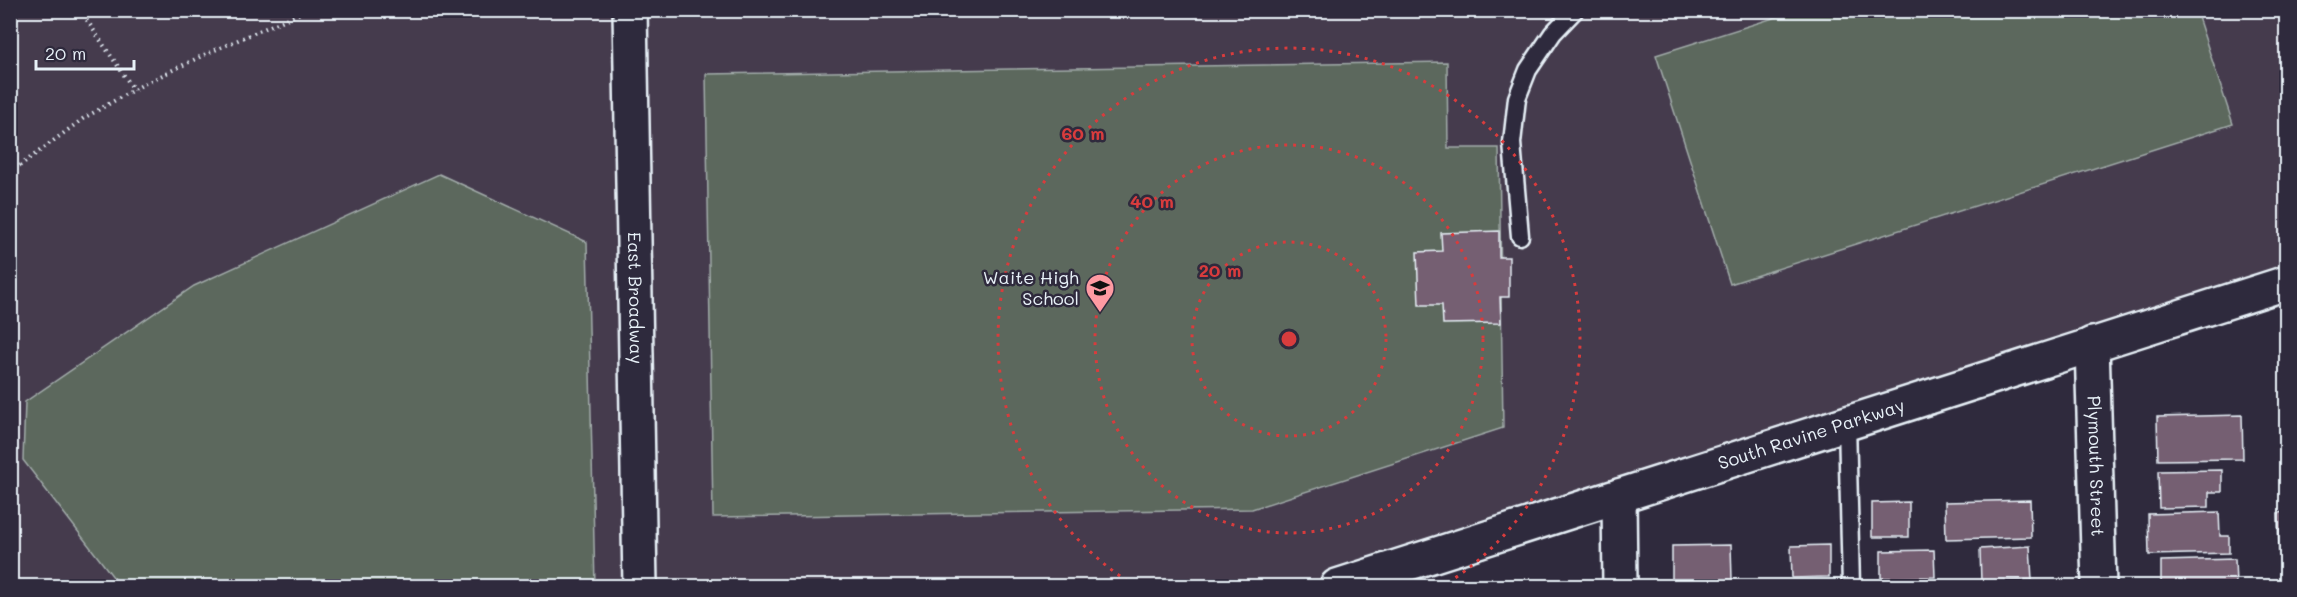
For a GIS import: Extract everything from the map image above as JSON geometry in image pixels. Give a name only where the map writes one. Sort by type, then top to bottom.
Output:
[{"type":"street","name":"East Broadway","points":[[630,10],[640,586]]},
{"type":"street","name":"South Ravine Parkway","points":[[1337,586],[1370,581],[1619,496],[2286,283]]},
{"type":"street","name":"Plymouth Street","points":[[2092,344],[2099,586]]},
{"type":"street","points":[[1619,496],[1620,586]]},
{"type":"lane","points":[[1520,236],[1512,143],[1517,98],[1528,70],[1553,33],[1575,10]]},
{"type":"lane","points":[[1847,423],[1851,586]]},
{"type":"path","points":[[80,10],[134,90]]},
{"type":"path","points":[[10,173],[84,118],[134,90],[208,53],[307,10]]},
{"type":"shaded area","name":"Waite High School","points":[[605,10],[605,14],[700,10],[2286,11],[2286,283],[1337,586],[11,586],[10,11]]},
{"type":"green space","points":[[1796,11],[2196,11],[2233,124],[1730,284],[1656,55]]},
{"type":"green space","points":[[1447,62],[1448,148],[1499,148],[1503,428],[1252,509],[713,517],[706,74]]},
{"type":"green space","points":[[439,174],[587,242],[595,586],[120,586],[23,460],[25,402],[194,286]]},
{"type":"building","points":[[1499,231],[1499,257],[1509,257],[1509,297],[1500,297],[1501,323],[1443,324],[1442,305],[1419,305],[1417,252],[1442,251],[1441,233]]},
{"type":"building","points":[[2242,415],[2243,459],[2158,460],[2157,417]]},
{"type":"building","points":[[2222,470],[2222,492],[2209,492],[2209,507],[2159,508],[2158,471]]},
{"type":"building","points":[[2030,500],[2031,537],[1946,539],[1945,502]]},
{"type":"building","points":[[1909,502],[1909,537],[1872,537],[1872,503]]},
{"type":"building","points":[[2219,512],[2220,536],[2229,536],[2229,553],[2149,555],[2148,514]]},
{"type":"building","points":[[2286,512],[2286,552],[2279,552],[2278,513]]},
{"type":"building","points":[[1731,545],[1732,580],[1672,581],[1672,546]]},
{"type":"building","points":[[1829,545],[1829,577],[1792,578],[1791,546]]},
{"type":"building","points":[[2030,546],[2032,580],[1981,582],[1980,549]]},
{"type":"building","points":[[1934,550],[1935,577],[1881,578],[1881,551]]},
{"type":"building","points":[[2286,556],[2286,586],[2282,586],[2281,557]]},
{"type":"building","points":[[2235,559],[2236,586],[2161,586],[2161,561]]},
{"type":"place","name":"Waite High School","points":[[1100,314]]}]
